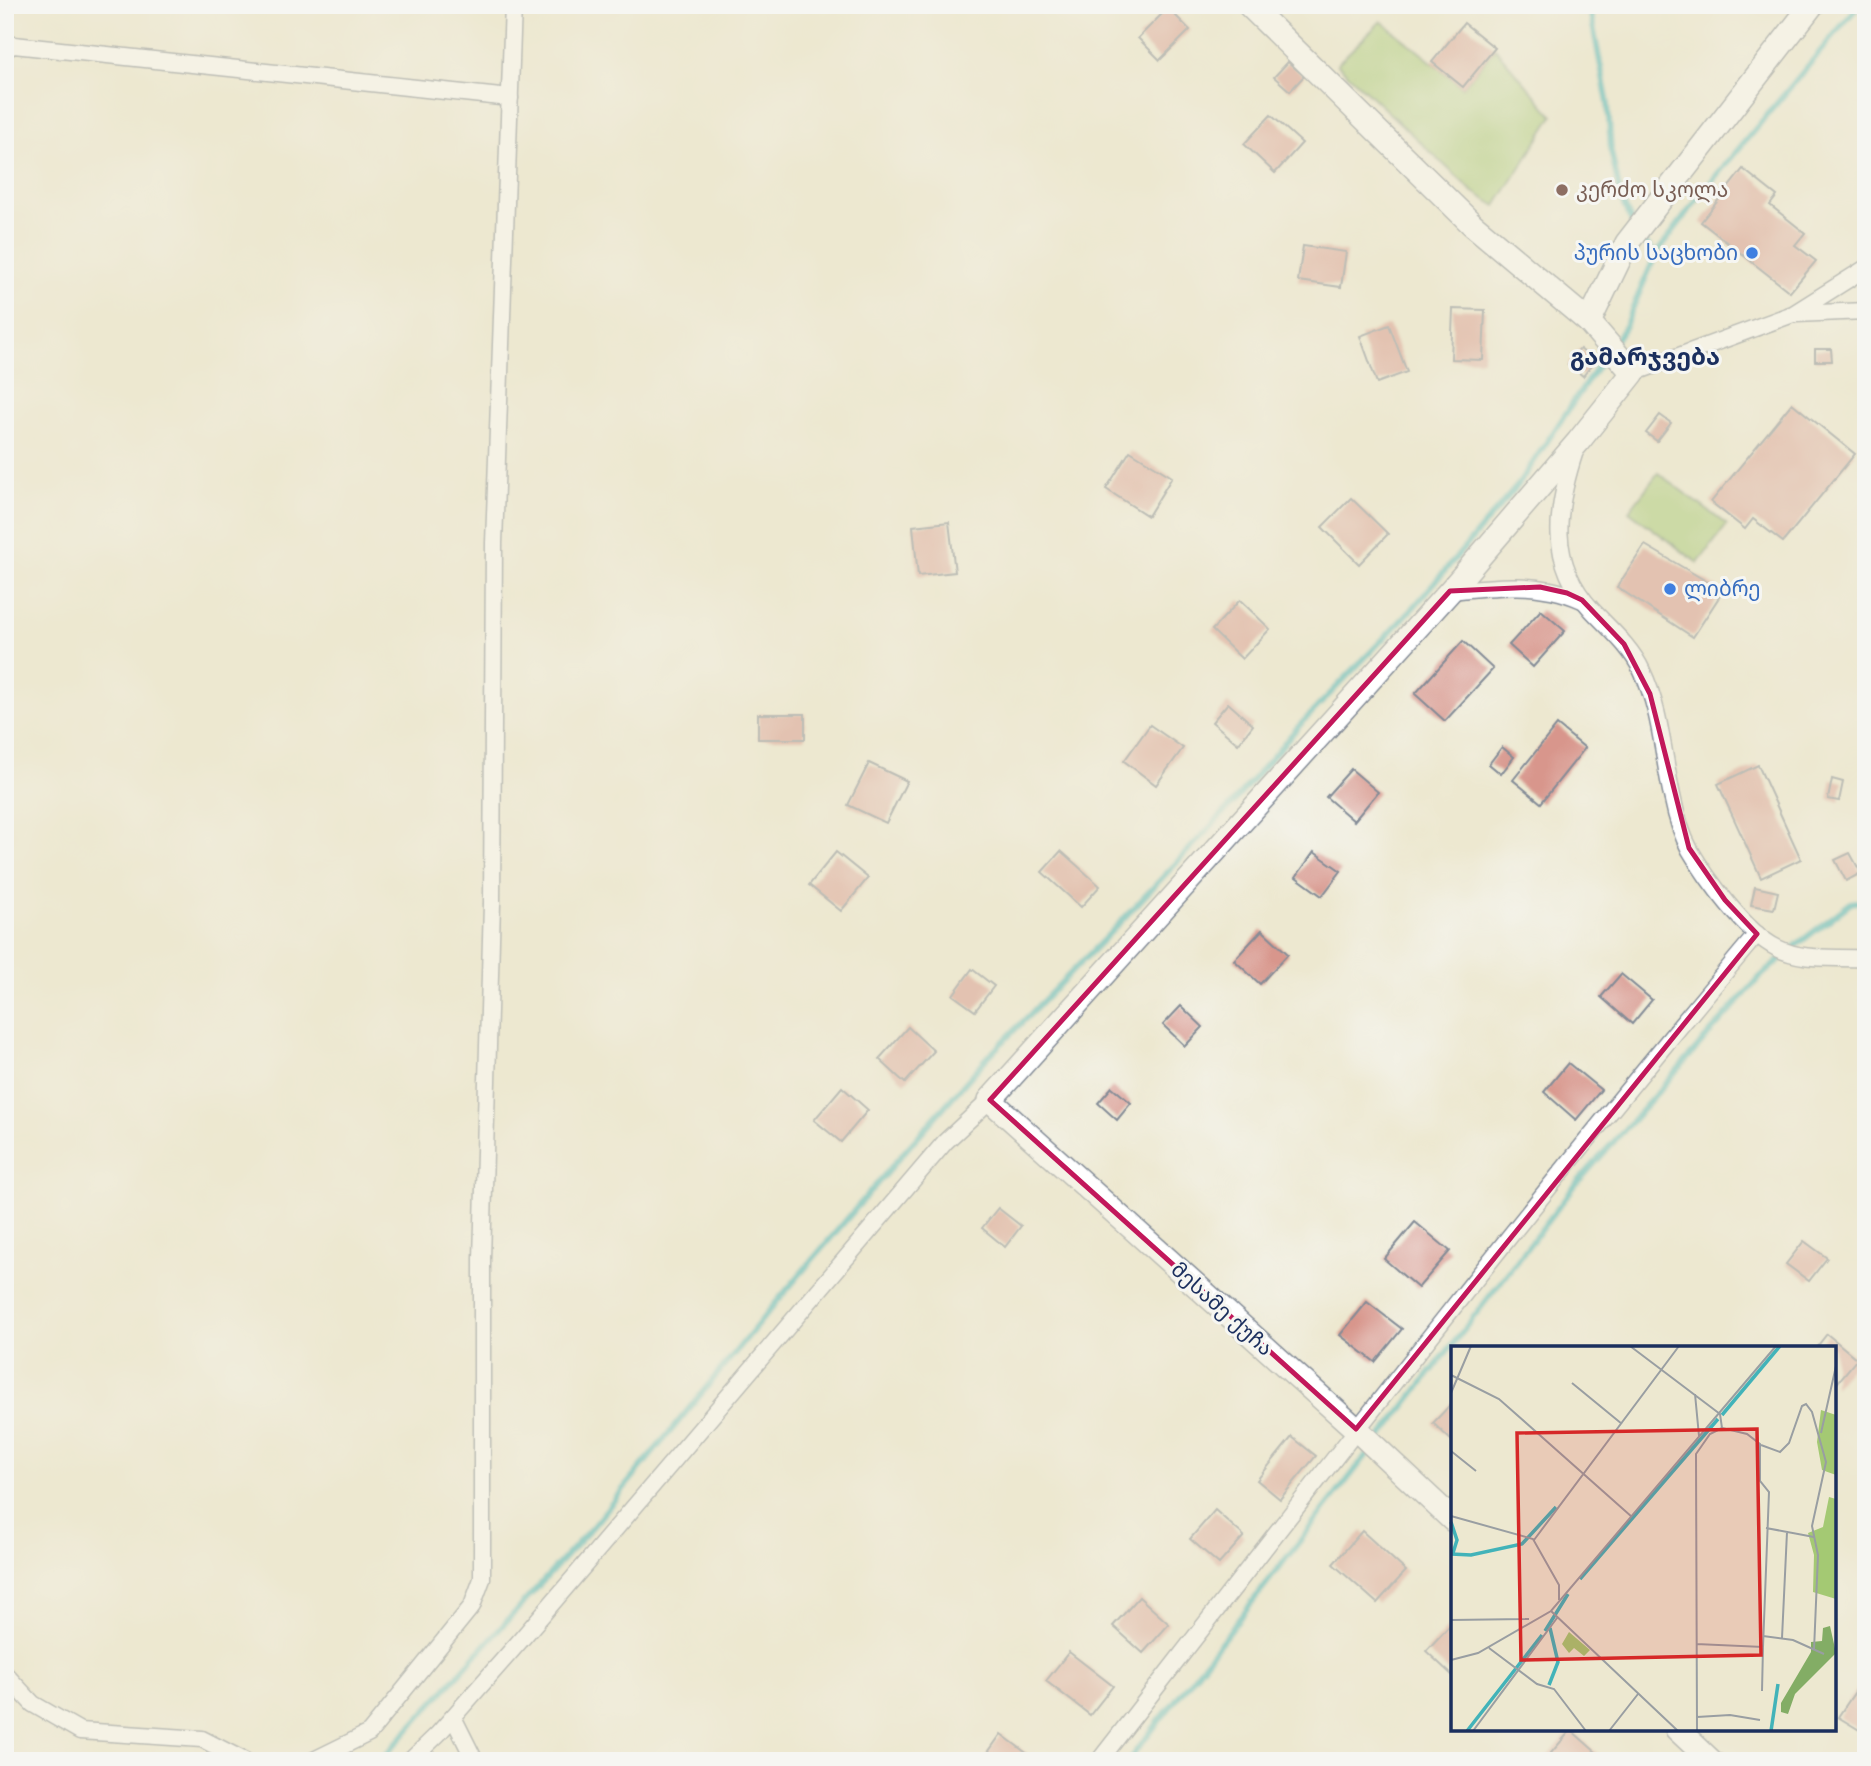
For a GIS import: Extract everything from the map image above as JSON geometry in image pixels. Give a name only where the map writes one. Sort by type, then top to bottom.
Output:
[{"type":"street","points":[[312,1761],[369,1733],[472,1606],[482,1579],[482,1259],[492,904],[494,542],[513,5]]},
{"type":"street","points":[[1249,5],[1472,224],[1589,322],[1633,373]]},
{"type":"street","points":[[1589,322],[1627,243],[1812,5]]},
{"type":"street","points":[[5,49],[14,45],[510,98]]},
{"type":"street","points":[[410,1761],[453,1717],[945,1142],[990,1100],[1450,591],[1578,442],[1633,373],[1793,314],[1866,268]]},
{"type":"street","points":[[1793,314],[1866,311]]},
{"type":"street","points":[[1578,442],[1566,477],[1558,518],[1562,556],[1568,578],[1583,600],[1624,644],[1642,670],[1655,712],[1673,802],[1689,848],[1725,900],[1758,934],[1778,949],[1825,959],[1866,959]]},
{"type":"street","points":[[1450,591],[1481,587],[1540,587],[1583,600]]},
{"type":"street","points":[[1099,1761],[1356,1430],[1625,1091],[1758,934]]},
{"type":"street","name":"მესამე ქუჩა","points":[[990,1100],[1451,1518]]},
{"type":"street","points":[[5,1674],[33,1704],[80,1731],[202,1739],[245,1761]]},
{"type":"street","points":[[453,1717],[475,1761]]},
{"type":"street","points":[[1678,1731],[1711,1761]]},
{"type":"highlighted area","points":[[1540,587],[1567,593],[1582,600],[1624,644],[1650,694],[1689,848],[1725,900],[1757,934],[1356,1429],[990,1100],[1450,591]]},
{"type":"green space","points":[[1381,21],[1463,87],[1495,48],[1553,116],[1496,206],[1472,191],[1337,64]]},
{"type":"green space","points":[[1658,473],[1727,525],[1698,563],[1629,511]]},
{"type":"building","points":[[1168,8],[1190,30],[1160,60],[1138,38]]},
{"type":"building","points":[[1464,23],[1495,48],[1463,87],[1432,62]]},
{"type":"building","points":[[1288,62],[1304,76],[1290,91],[1274,77]]},
{"type":"building","points":[[1271,115],[1302,143],[1275,173],[1244,144]]},
{"type":"building","points":[[1743,169],[1777,196],[1770,205],[1805,233],[1795,245],[1816,261],[1790,292],[1701,222]]},
{"type":"building","points":[[1303,246],[1346,252],[1341,287],[1298,281]]},
{"type":"building","points":[[1453,309],[1485,310],[1483,360],[1451,359]]},
{"type":"building","points":[[1389,325],[1407,372],[1377,383],[1360,336]]},
{"type":"building","points":[[1580,349],[1595,361],[1583,376],[1568,364]]},
{"type":"building","points":[[1815,349],[1831,349],[1832,361],[1815,361]]},
{"type":"building","points":[[1792,403],[1855,454],[1783,542],[1753,519],[1745,529],[1711,502]]},
{"type":"building","points":[[1660,415],[1671,423],[1657,441],[1646,433]]},
{"type":"building","points":[[1130,451],[1172,477],[1148,516],[1106,489]]},
{"type":"building","points":[[1351,498],[1388,534],[1359,564],[1322,527]]},
{"type":"building","points":[[949,522],[955,572],[918,576],[913,526]]},
{"type":"building","name":"ლიბრე","points":[[1645,545],[1723,591],[1693,637],[1617,587]]},
{"type":"building","points":[[1240,600],[1270,629],[1242,659],[1212,630]]},
{"type":"building","points":[[1541,610],[1565,631],[1533,667],[1509,645]]},
{"type":"building","points":[[1463,641],[1493,669],[1445,721],[1415,694]]},
{"type":"building","points":[[1228,703],[1253,725],[1238,744],[1212,722]]},
{"type":"building","points":[[758,714],[805,714],[805,739],[758,739]]},
{"type":"building","points":[[1150,725],[1183,748],[1156,785],[1124,761]]},
{"type":"building","points":[[1557,725],[1585,748],[1541,803],[1513,780]]},
{"type":"building","points":[[1502,747],[1514,757],[1501,774],[1489,764]]},
{"type":"building","points":[[869,763],[907,781],[886,823],[848,805]]},
{"type":"building","points":[[1758,765],[1801,859],[1761,878],[1718,784]]},
{"type":"building","points":[[1351,769],[1378,792],[1354,821],[1326,797]]},
{"type":"building","points":[[1832,779],[1843,782],[1839,801],[1828,799]]},
{"type":"building","points":[[1061,851],[1100,886],[1081,907],[1042,872]]},
{"type":"building","points":[[836,852],[868,878],[841,911],[809,885]]},
{"type":"building","points":[[1314,852],[1341,871],[1322,896],[1296,877]]},
{"type":"building","points":[[1850,853],[1861,873],[1846,881],[1835,860]]},
{"type":"building","points":[[1755,887],[1778,892],[1774,909],[1751,905]]},
{"type":"building","points":[[1262,930],[1288,954],[1260,984],[1234,960]]},
{"type":"building","points":[[972,969],[994,986],[975,1011],[953,995]]},
{"type":"building","points":[[1621,974],[1652,1000],[1632,1024],[1601,997]]},
{"type":"building","points":[[1181,1006],[1203,1027],[1185,1046],[1163,1025]]},
{"type":"building","points":[[908,1027],[934,1051],[905,1083],[879,1059]]},
{"type":"building","points":[[1568,1063],[1601,1090],[1576,1120],[1544,1092]]},
{"type":"building","points":[[842,1087],[868,1110],[841,1142],[814,1120]]},
{"type":"building","points":[[1112,1087],[1131,1103],[1117,1120],[1098,1103]]},
{"type":"building","points":[[998,1208],[1021,1226],[1005,1247],[982,1228]]},
{"type":"building","points":[[1415,1222],[1450,1251],[1418,1288],[1384,1259]]},
{"type":"building","points":[[1804,1241],[1827,1258],[1809,1281],[1786,1264]]},
{"type":"building","points":[[1367,1302],[1402,1329],[1375,1362],[1340,1335]]},
{"type":"building","points":[[1827,1334],[1857,1359],[1836,1385],[1836,1346],[1818,1346]]},
{"type":"building","points":[[1451,1404],[1451,1440],[1433,1423]]},
{"type":"building","points":[[1292,1437],[1316,1456],[1280,1499],[1257,1480]]},
{"type":"building","points":[[1215,1510],[1244,1536],[1219,1564],[1190,1539]]},
{"type":"building","points":[[1362,1531],[1406,1571],[1377,1603],[1333,1564]]},
{"type":"building","points":[[1139,1597],[1169,1624],[1143,1653],[1113,1626]]},
{"type":"building","points":[[1451,1624],[1451,1674],[1426,1651]]},
{"type":"building","points":[[1069,1652],[1113,1686],[1090,1715],[1046,1681]]},
{"type":"building","points":[[1863,1680],[1866,1682],[1866,1734],[1838,1717]]},
{"type":"building","points":[[1572,1731],[1606,1761],[1544,1761]]},
{"type":"building","points":[[1001,1734],[1037,1761],[982,1761]]},
{"type":"waterway","points":[[1589,5],[1608,104],[1611,151],[1621,199],[1633,225]]},
{"type":"waterway","points":[[1614,343],[1625,326],[1656,254],[1705,189],[1859,5]]},
{"type":"waterway","points":[[1638,235],[1656,254]]},
{"type":"waterway","points":[[380,1761],[593,1526],[773,1306],[986,1059],[1108,935],[1231,805],[1298,727],[1413,608],[1518,485],[1607,352]]},
{"type":"waterway","points":[[1451,1346],[1577,1183],[1760,977],[1851,903],[1866,900]]},
{"type":"waterway","points":[[1377,1442],[1451,1346]]},
{"type":"waterway","points":[[1128,1761],[1370,1451]]},
{"type":"place","name":"კერძო სკოლა","points":[[1562,190]]},
{"type":"place","name":"პურის საცხობი","points":[[1752,253]]},
{"type":"place","name":"ლიბრე","points":[[1670,589]]},
{"type":"district","name":"გამარჯვება","points":[[1645,357]]}]
